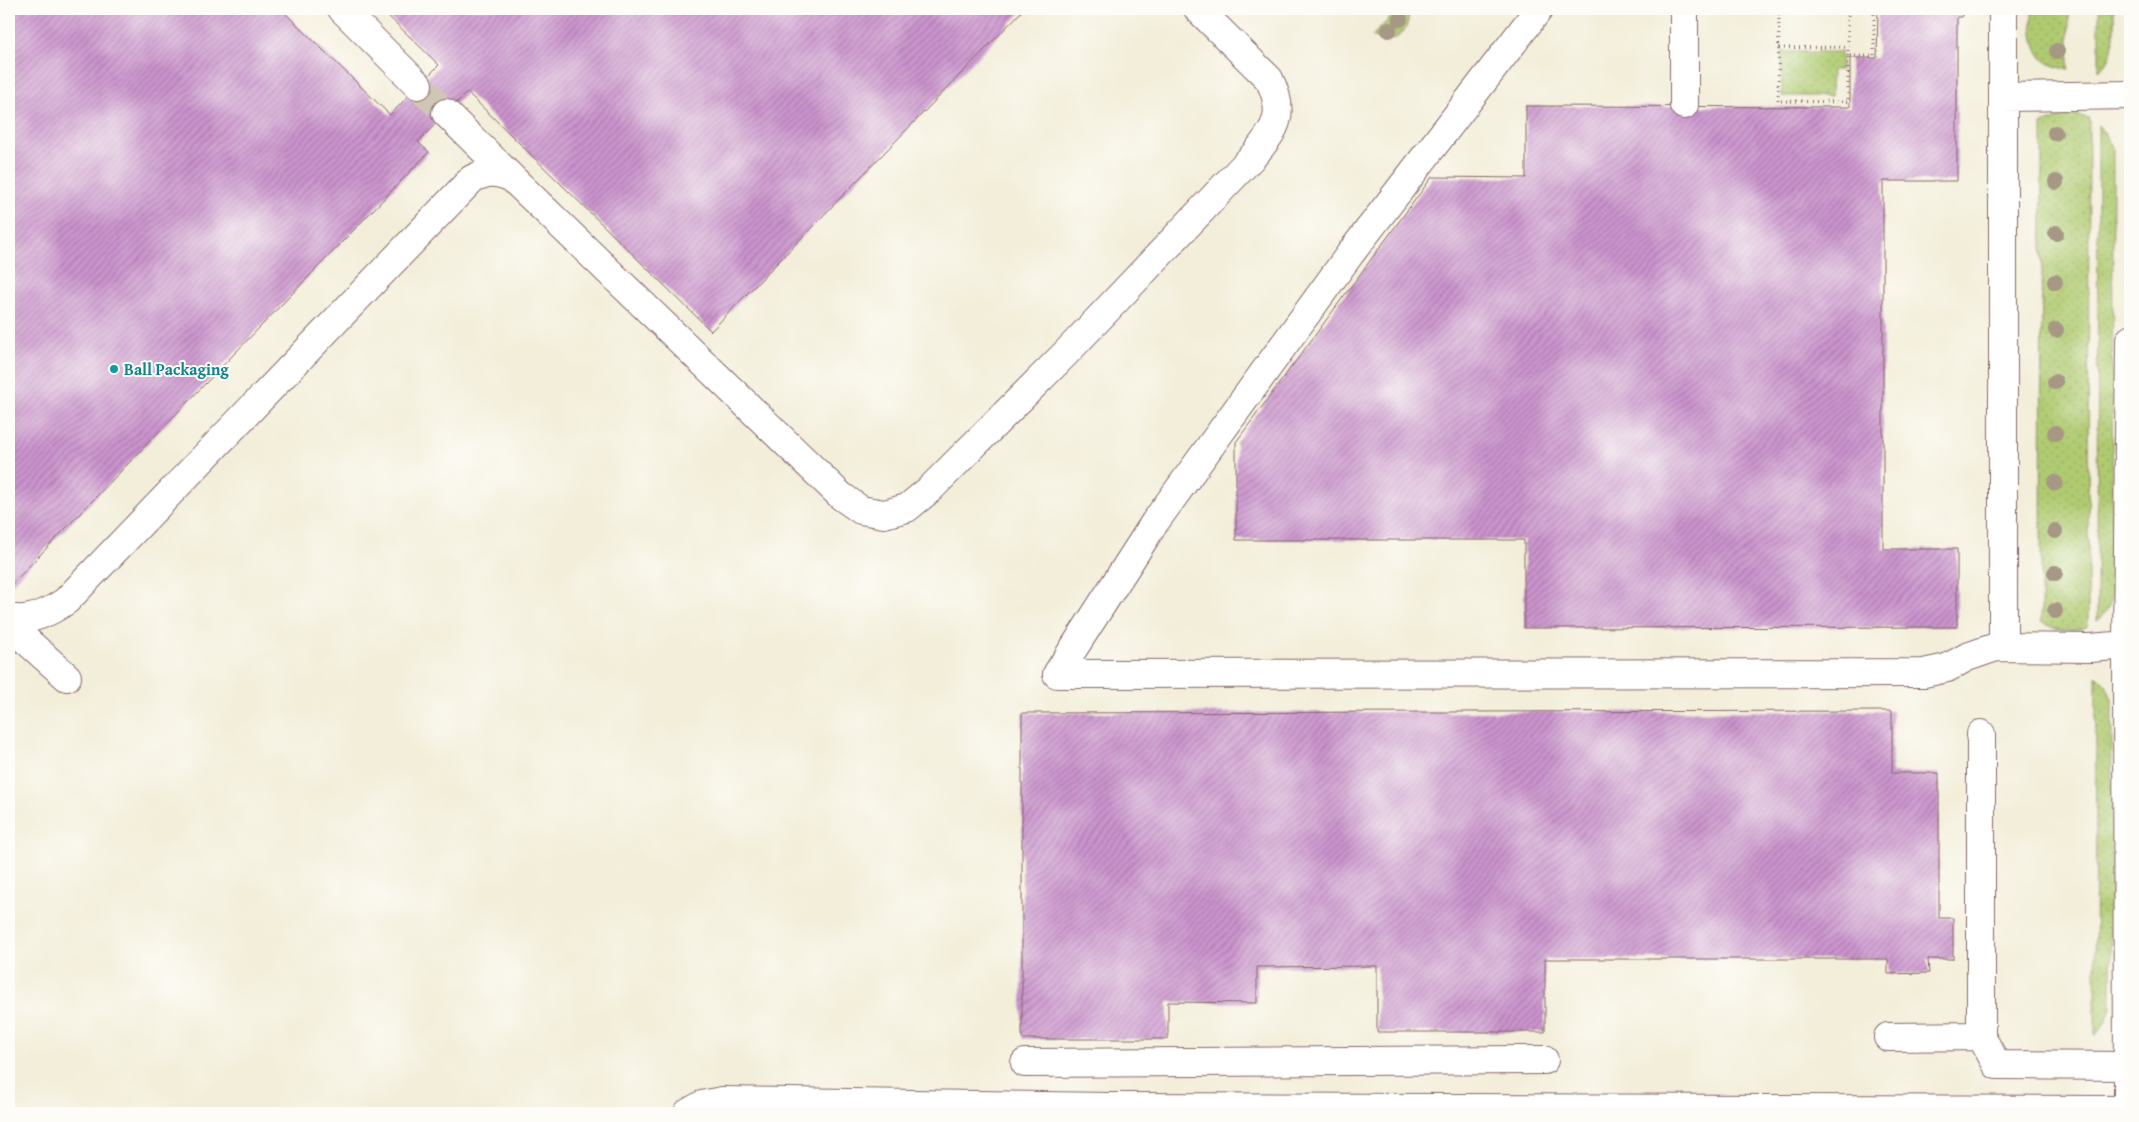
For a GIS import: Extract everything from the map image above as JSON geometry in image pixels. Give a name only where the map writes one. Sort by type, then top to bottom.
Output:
[{"type":"street","points":[[342,9],[418,85]]},
{"type":"street","points":[[446,113],[841,496],[861,510],[884,514],[907,508],[929,490],[1065,354],[1271,135],[1277,121],[1279,106],[1269,79],[1198,9]]},
{"type":"street","points":[[1539,9],[1350,254],[1161,514],[1057,674],[1924,673],[1947,668],[1967,657],[1996,647],[2090,648],[2127,645]]},
{"type":"street","points":[[1684,9],[1684,105]]},
{"type":"street","points":[[2003,9],[2003,647]]},
{"type":"street","points":[[2003,97],[2130,94]]},
{"type":"street","points":[[9,618],[33,617],[52,611],[66,601],[472,179],[484,173],[497,172],[512,178]]},
{"type":"street","points":[[688,1113],[702,1105],[722,1101],[1120,1107],[2128,1111],[2127,645],[2130,340]]},
{"type":"street","points":[[9,625],[67,678]]},
{"type":"street","points":[[1981,734],[1981,1036],[1997,1065],[2128,1066]]},
{"type":"street","points":[[1888,1037],[1981,1036]]},
{"type":"street","points":[[1024,1063],[1544,1060]]},
{"type":"path","points":[[1779,9],[1778,101],[1848,102],[1848,9]]},
{"type":"path","points":[[1848,56],[1874,56],[1874,9]]},
{"type":"path","points":[[1778,48],[1848,47]]},
{"type":"green space","points":[[1399,9],[1408,9],[1409,17],[1400,35],[1394,39],[1387,40],[1372,36]]},
{"type":"green space","points":[[2032,9],[2069,9],[2069,69],[2048,63],[2041,56],[2034,39]]},
{"type":"green space","points":[[2099,9],[2114,9],[2114,26],[2112,51],[2105,65],[2099,71]]},
{"type":"green space","points":[[1782,52],[1841,52],[1841,70],[1832,70],[1831,96],[1782,96]]},
{"type":"green space","points":[[2071,114],[2089,118],[2088,626],[2076,630],[2064,630],[2041,622],[2042,124]]},
{"type":"green space","points":[[2098,125],[2107,137],[2113,150],[2112,590],[2108,607],[2097,621]]},
{"type":"green space","points":[[2096,675],[2106,685],[2112,699],[2111,1008],[2105,1024],[2095,1037]]},
{"type":"building","points":[[9,9],[281,9],[390,115],[439,65],[381,9],[1024,9],[711,331],[467,92],[418,142],[429,152],[9,587]]},
{"type":"building","points":[[1878,9],[1962,9],[1962,17],[1957,17],[1957,181],[1883,181],[1883,549],[1957,549],[1957,627],[1524,628],[1524,540],[1236,540],[1236,442],[1432,177],[1526,178],[1526,106],[1850,107],[1850,58],[1877,58]]},
{"type":"building","points":[[1892,711],[1892,773],[1939,773],[1939,918],[1953,918],[1953,959],[1928,959],[1929,973],[1888,974],[1888,959],[1545,959],[1545,1032],[1377,1032],[1377,966],[1257,967],[1257,1003],[1168,1002],[1168,1039],[1022,1039],[1022,713]]},
{"type":"tunnel","points":[[418,85],[446,113]]},
{"type":"place","name":"Ball Packaging","points":[[114,369]]}]
